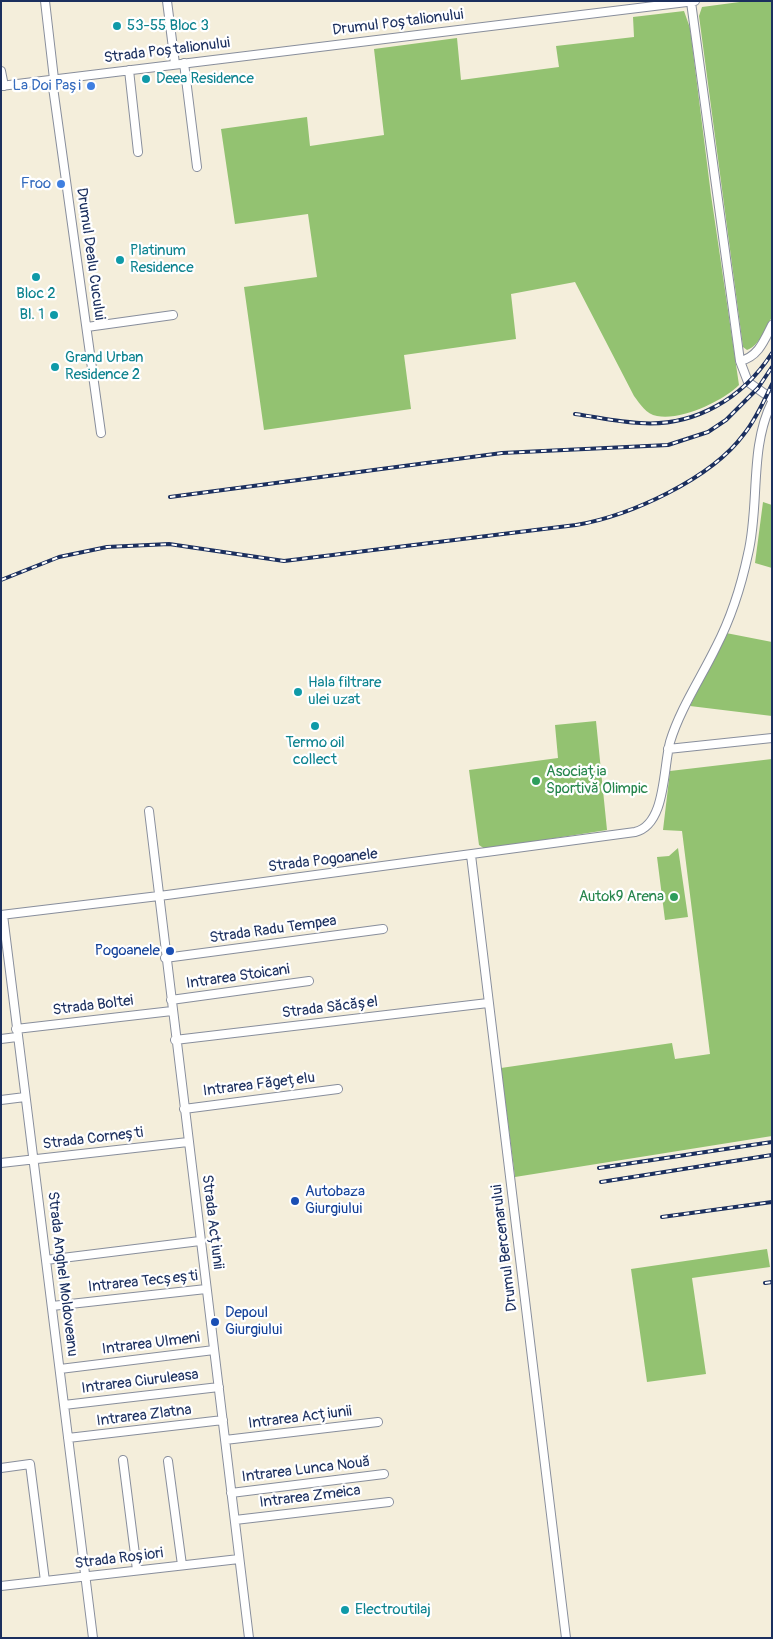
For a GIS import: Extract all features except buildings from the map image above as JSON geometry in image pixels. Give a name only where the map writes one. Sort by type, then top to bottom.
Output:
[{"type":"street","points":[[45,1],[53,79]]},
{"type":"street","points":[[167,1],[180,64],[197,167]]},
{"type":"street","points":[[693,1],[740,361],[744,375],[750,385],[772,400],[762,426],[753,531],[738,594],[723,632],[681,714],[668,749],[772,738]]},
{"type":"street","name":"Drumul Poștalionului","points":[[282,51],[693,1]]},
{"type":"street","name":"Strada Poștalionului","points":[[1,71],[2,86],[282,51]]},
{"type":"street","points":[[129,70],[138,152]]},
{"type":"street","name":"Drumul Dealu Cucului","points":[[53,79],[101,433]]},
{"type":"street","points":[[86,327],[173,315]]},
{"type":"street","points":[[740,361],[751,357],[757,352],[772,325]]},
{"type":"street","name":"Strada Pogoanele","points":[[2,915],[635,832],[647,828],[656,814],[668,749]]},
{"type":"street","name":"Strada Acțiunii","points":[[149,810],[249,1638]]},
{"type":"street","name":"Drumul Bercenarului","points":[[470,855],[566,1638]]},
{"type":"street","name":"Strada Anghel Moldoveanu","points":[[2,915],[93,1638]]},
{"type":"street","name":"Strada Radu Tempea","points":[[166,958],[384,929]]},
{"type":"street","name":"Intrarea Stoicani","points":[[171,1000],[309,981]]},
{"type":"street","name":"Strada Săcășel","points":[[176,1040],[488,1003]]},
{"type":"street","name":"Strada Boltei","points":[[1,1039],[17,1033],[172,1011]]},
{"type":"street","name":"Intrarea Făgețelu","points":[[184,1109],[338,1089]]},
{"type":"street","points":[[1,1100],[25,1097]]},
{"type":"street","name":"Strada Cornești","points":[[1,1163],[188,1142]]},
{"type":"street","points":[[46,1260],[200,1241]]},
{"type":"street","name":"Intrarea Tecșești","points":[[52,1306],[206,1288]]},
{"type":"street","name":"Intrarea Ulmeni","points":[[60,1369],[214,1350]]},
{"type":"street","name":"Intrarea Ciuruleasa","points":[[64,1405],[219,1387]]},
{"type":"street","name":"Intrarea Zlatna","points":[[68,1438],[222,1420]]},
{"type":"street","name":"Intrarea Acțiunii","points":[[225,1440],[378,1422]]},
{"type":"street","points":[[123,1460],[137,1570]]},
{"type":"street","points":[[168,1461],[182,1565]]},
{"type":"street","points":[[1,1468],[30,1464],[45,1581]]},
{"type":"street","name":"Intrarea Lunca Nouă","points":[[231,1493],[384,1474]]},
{"type":"street","name":"Intrarea Zmeica","points":[[235,1520],[388,1502]]},
{"type":"street","name":"Strada Roșiori","points":[[1,1586],[239,1559]]},
{"type":"green space","points":[[747,1],[772,1],[772,317],[759,341],[747,350],[743,347],[699,16],[702,7]]},
{"type":"green space","points":[[684,11],[690,28],[711,195],[739,385],[723,397],[689,413],[667,417],[650,413],[634,396],[575,282],[511,294],[516,339],[404,355],[411,409],[264,430],[244,287],[317,277],[308,214],[235,224],[221,129],[307,117],[310,146],[384,135],[374,49],[457,38],[461,80],[559,67],[556,46],[634,37],[633,17]]},
{"type":"green space","points":[[763,502],[772,505],[772,568],[755,563]]},
{"type":"green space","points":[[726,633],[772,642],[772,716],[690,706]]},
{"type":"green space","name":"Asociația Sportivă Olimpic","points":[[596,721],[607,830],[485,849],[479,845],[469,770],[558,758],[555,725]]},
{"type":"green space","points":[[772,759],[772,1136],[515,1177],[501,1068],[672,1043],[675,1059],[710,1054],[682,831],[663,830],[670,771]]},
{"type":"green space","name":"Autok9 Arena","points":[[678,848],[688,917],[665,920],[657,857],[669,856]]},
{"type":"green space","points":[[767,1249],[770,1267],[692,1278],[706,1374],[647,1382],[631,1269]]},
{"type":"railway","points":[[575,414],[640,423],[680,420],[716,406],[732,396],[747,383],[772,353]]},
{"type":"railway","points":[[170,497],[502,453],[668,445],[708,432],[726,420],[758,388],[772,367]]},
{"type":"railway","points":[[1,580],[59,557],[107,547],[169,544],[284,561],[576,525],[597,520],[644,504],[668,493],[711,466],[730,450],[744,434],[760,410],[772,384]]},
{"type":"railway","points":[[599,1168],[772,1142]]},
{"type":"railway","points":[[601,1182],[772,1155]]},
{"type":"railway","points":[[662,1217],[772,1202]]},
{"type":"railway","points":[[765,1283],[772,1282]]},
{"type":"place","name":"53-55 Bloc 3","points":[[117,26]]},
{"type":"place","name":"Deea Residence","points":[[146,79]]},
{"type":"place","name":"La Doi Pași","points":[[91,86]]},
{"type":"place","name":"Froo","points":[[61,184]]},
{"type":"place","name":"Platinum Residence","points":[[120,260]]},
{"type":"place","name":"Bloc 2","points":[[36,277]]},
{"type":"place","name":"Bl. 1","points":[[54,315]]},
{"type":"place","name":"Grand Urban Residence 2","points":[[55,367]]},
{"type":"place","name":"Hala filtrare ulei uzat","points":[[298,692]]},
{"type":"place","name":"Termo oil collect","points":[[315,726]]},
{"type":"place","name":"Asociația Sportivă Olimpic","points":[[536,781]]},
{"type":"place","name":"Autok9 Arena","points":[[674,897]]},
{"type":"place","name":"Pogoanele","points":[[170,951]]},
{"type":"place","name":"Autobaza Giurgiului","points":[[295,1201]]},
{"type":"place","name":"Depoul Giurgiului","points":[[215,1322]]},
{"type":"place","name":"Electroutilaj","points":[[345,1610]]}]
